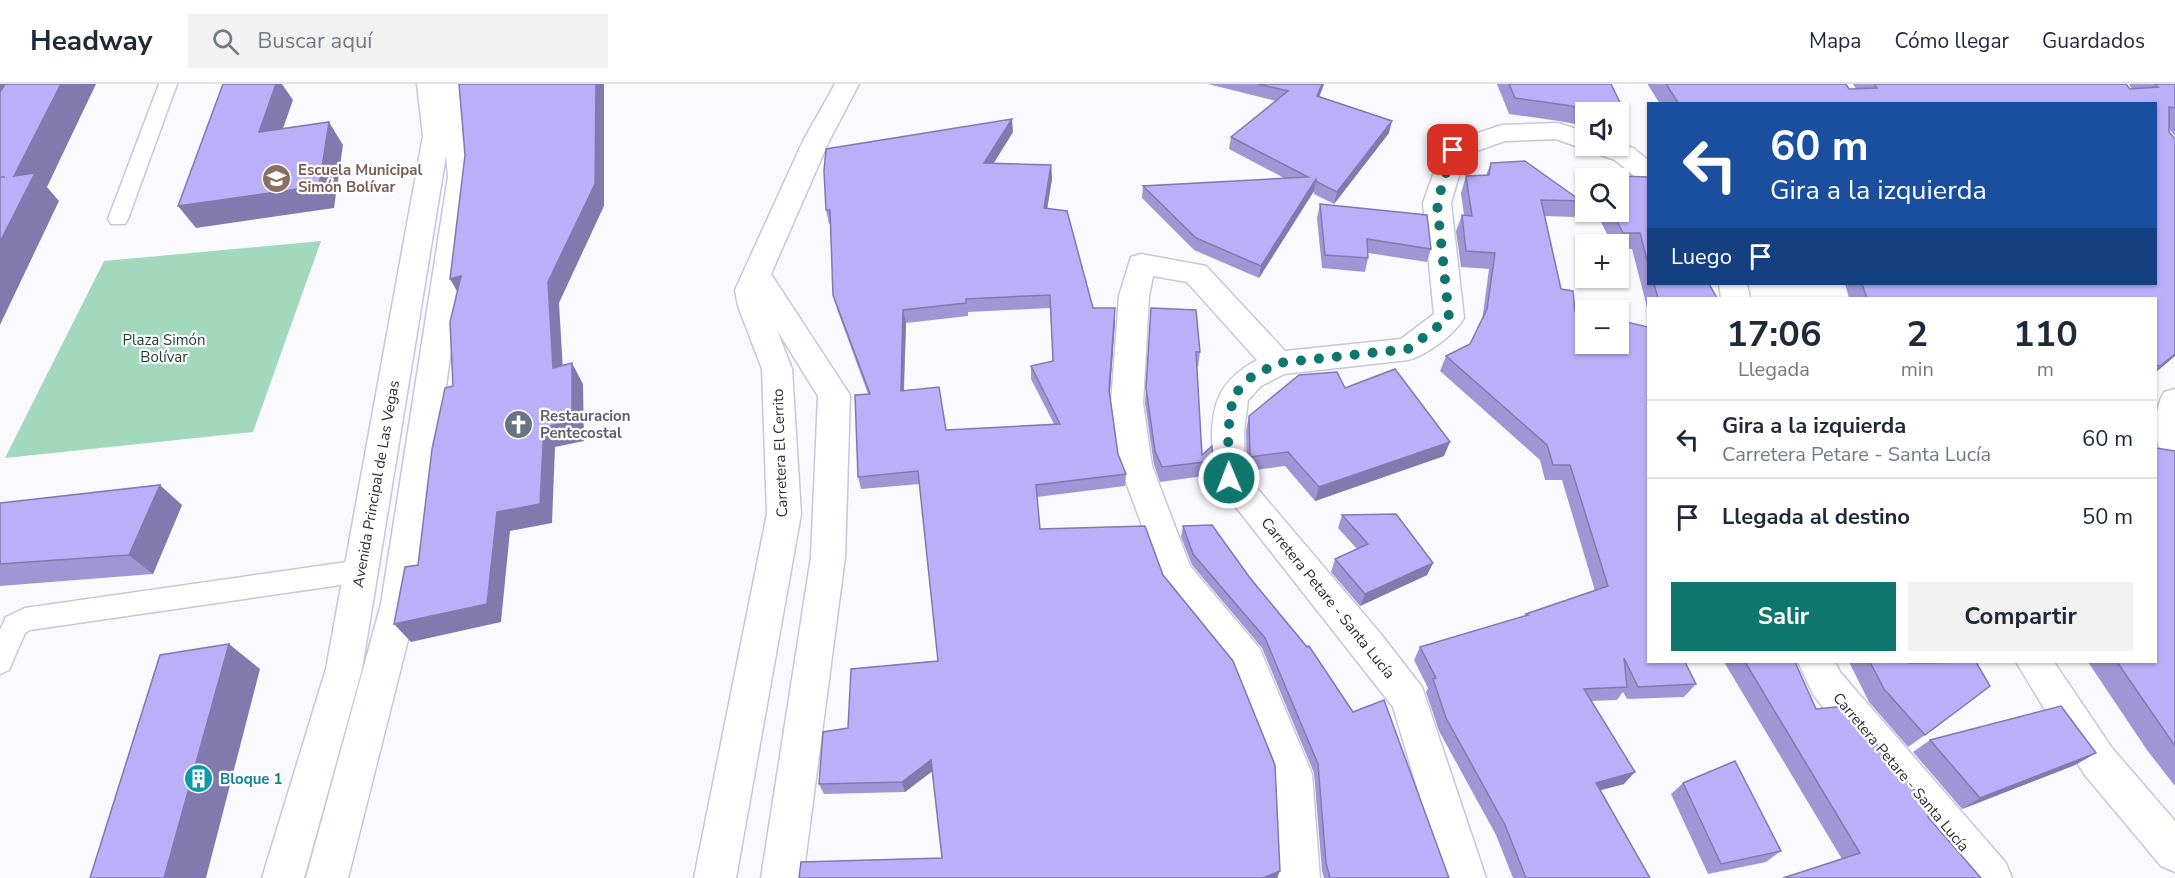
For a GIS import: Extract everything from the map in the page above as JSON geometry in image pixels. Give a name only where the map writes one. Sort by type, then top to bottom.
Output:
[{"type":"street","name":"Avenida Principal de Las Vegas","points":[[283,878],[344,669],[436,136],[429,84]]},
{"type":"street","points":[[327,878],[399,604],[461,177],[453,84]]},
{"type":"street","name":"Carretera El Cerrito","points":[[716,878],[784,514],[777,369],[753,306],[750,290],[816,141],[847,84]]},
{"type":"street","name":"Carretera Petare - Santa Lucía","points":[[1465,878],[1409,699],[1367,644],[1229,478],[1228,432],[1233,396],[1250,378],[1278,363],[1408,349],[1449,318],[1437,203],[1453,150],[1502,132],[1558,131],[1575,137]]},
{"type":"street","points":[[1626,156],[1647,173]]},
{"type":"street","points":[[1278,363],[1196,273],[1141,264],[1134,296],[1127,403],[1136,466],[1176,574],[1247,661],[1293,774],[1299,878]]},
{"type":"street","points":[[756,273],[834,395],[828,557],[782,878]]},
{"type":"street","points":[[2175,401],[2170,411],[2175,450]]},
{"type":"street","name":"Carretera Petare - Santa Lucía","points":[[1816,663],[1827,684],[1991,878]]},
{"type":"street","points":[[2035,663],[2098,761],[2175,852]]},
{"type":"lane","points":[[118,219],[168,84]]},
{"type":"lane","points":[[0,662],[15,625],[25,619],[361,571]]},
{"type":"green space","name":"Plaza Simón Bolívar","points":[[321,241],[253,432],[5,458],[104,261]]},
{"type":"building","points":[[5,84],[61,84],[14,176],[35,173],[0,242],[0,92]]},
{"type":"building","points":[[223,84],[276,84],[259,132],[329,122],[319,186],[178,206]]},
{"type":"building","points":[[459,84],[596,84],[595,184],[548,282],[553,368],[572,363],[572,422],[544,427],[540,504],[497,512],[487,604],[394,624],[405,567],[418,565],[432,449],[445,388],[453,386],[450,322],[461,276],[450,279],[465,155]]},
{"type":"building","points":[[1258,84],[1322,84],[1317,96],[1392,121],[1337,192],[1317,182],[1316,179],[1261,266],[1196,238],[1143,186],[1308,177],[1231,137],[1288,91]]},
{"type":"building","points":[[1509,84],[1611,84],[1620,102],[1575,102],[1575,107],[1515,98]]},
{"type":"building","points":[[1666,84],[1846,84],[1849,89],[1877,88],[1874,84],[2126,84],[2130,89],[2158,87],[2155,84],[2175,84],[2175,108],[2169,107],[2169,132],[2175,139],[2175,354],[2160,366],[2157,365],[2157,297],[1867,297],[1862,285],[2157,285],[2157,102],[1678,102]]},
{"type":"building","points":[[1012,119],[984,163],[1051,165],[1044,208],[1067,211],[1093,308],[1115,308],[1109,390],[1118,454],[1126,474],[1036,485],[1040,529],[1145,526],[1163,575],[1233,661],[1275,765],[1280,871],[1263,878],[799,878],[801,862],[942,858],[931,760],[902,782],[819,784],[823,732],[848,728],[851,669],[938,661],[918,471],[858,477],[855,395],[870,394],[833,295],[830,210],[826,210],[824,171],[826,149]],"holes":[[[1050,295],[1053,361],[1031,366],[1060,424],[946,430],[939,387],[901,391],[903,310],[966,303],[966,299]]]},
{"type":"building","points":[[1525,161],[1575,197],[1575,201],[1541,200],[1561,289],[1573,291],[1575,354],[1629,354],[1629,323],[1647,327],[1647,663],[1686,663],[1696,684],[1638,687],[1624,658],[1627,687],[1584,689],[1635,772],[1596,783],[1650,878],[1526,878],[1505,825],[1446,718],[1433,679],[1436,678],[1420,647],[1528,615],[1526,614],[1608,586],[1570,465],[1553,465],[1547,445],[1446,356],[1470,344],[1487,309],[1495,253],[1466,251],[1462,215],[1472,216],[1466,176],[1489,175],[1491,163]]},
{"type":"building","points":[[1629,176],[1647,177],[1647,260],[1640,233],[1623,233],[1617,222],[1629,222]]},
{"type":"building","points":[[1320,204],[1427,215],[1431,249],[1367,239],[1368,258],[1325,255]]},
{"type":"building","points":[[1654,285],[1710,285],[1716,297],[1658,297]]},
{"type":"building","points":[[1151,308],[1196,310],[1200,352],[1196,352],[1202,455],[1212,446],[1213,461],[1162,467],[1155,451],[1146,388]]},
{"type":"building","points":[[1395,369],[1450,442],[1319,487],[1288,452],[1250,457],[1249,416],[1299,375],[1337,372],[1345,388]]},
{"type":"building","points":[[2157,448],[2175,451],[2175,746],[2118,663],[2157,663]]},
{"type":"building","points":[[160,485],[129,555],[0,564],[0,503]]},
{"type":"building","points":[[1396,514],[1433,563],[1365,594],[1335,559],[1368,544],[1342,515]]},
{"type":"building","points":[[1212,525],[1250,578],[1307,647],[1309,646],[1353,712],[1384,700],[1449,878],[1330,878],[1326,863],[1318,764],[1265,638],[1193,554],[1183,526]]},
{"type":"building","points":[[229,644],[164,878],[90,878],[160,655]]},
{"type":"building","points":[[1746,663],[1795,663],[1816,709],[1845,706],[1935,815],[1928,817],[1981,878],[1783,878],[1860,853]]},
{"type":"building","points":[[1871,663],[1977,663],[1990,686],[1925,735],[1884,689]]},
{"type":"building","points":[[2061,706],[2096,753],[1980,798],[1930,740]]},
{"type":"building","points":[[1735,761],[1781,851],[1721,864],[1683,783]]},
{"type":"place","name":"Escuela Municipal Simón Bolívar","points":[[277,179]]},
{"type":"place","name":"Restauracion Pentecostal","points":[[519,425]]},
{"type":"place","name":"Bloque 1","points":[[199,779]]},
{"type":"route","points":[[1229,478],[1228,432],[1233,396],[1250,378],[1278,363],[1408,349],[1449,318],[1437,203],[1453,150]]}]
